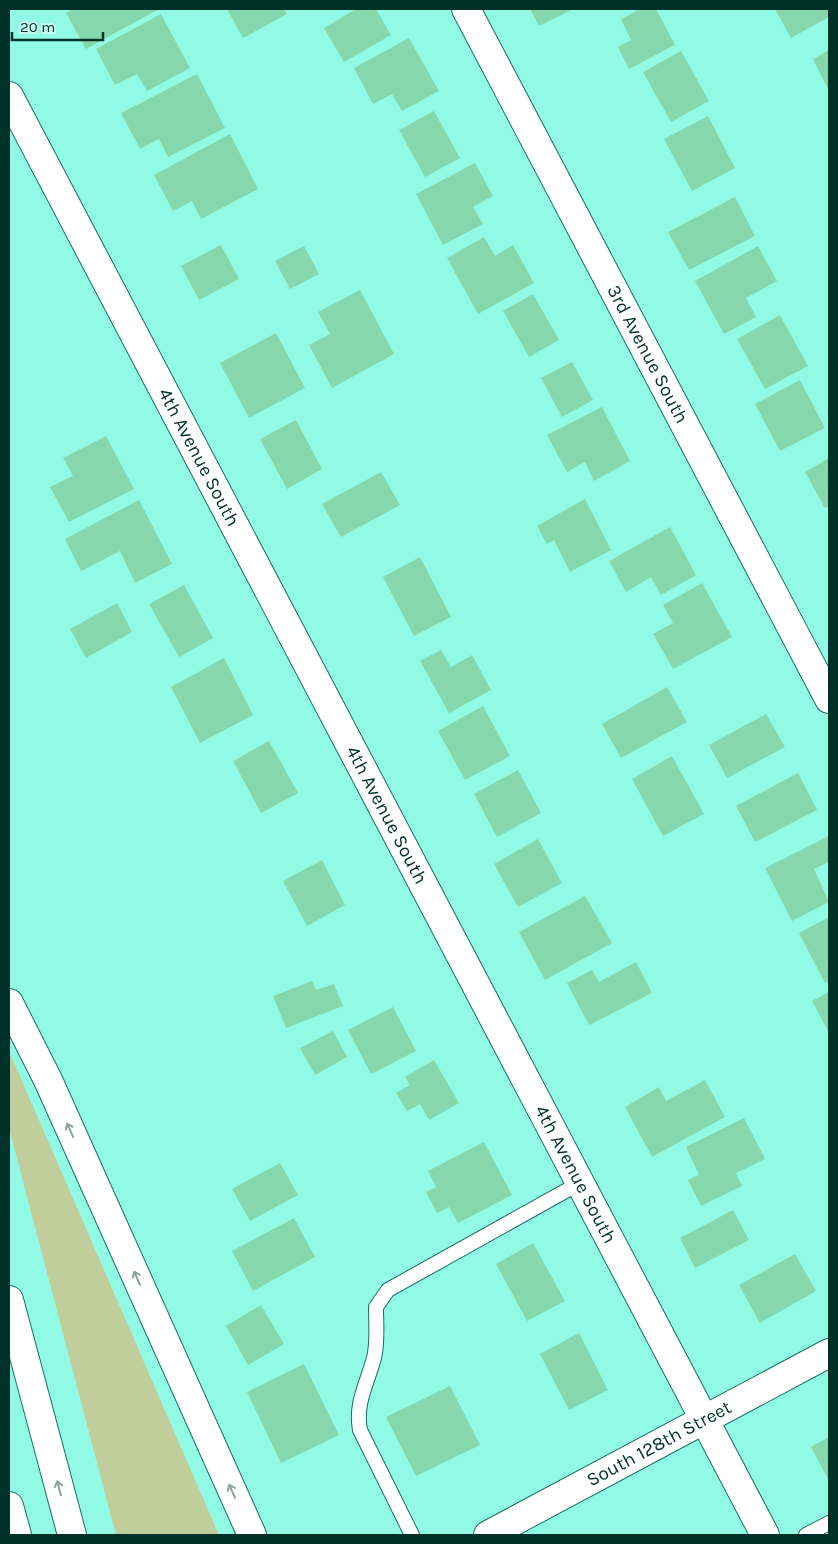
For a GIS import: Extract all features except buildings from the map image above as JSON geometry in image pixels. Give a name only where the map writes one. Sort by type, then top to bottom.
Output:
[{"type":"main road","name":"3rd Avenue South","points":[[466,9],[829,699]]},
{"type":"main road","name":"4th Avenue South","points":[[9,96],[530,1088],[578,1184],[706,1420],[765,1535]]},
{"type":"main road","points":[[9,1003],[48,1080],[252,1535]]},
{"type":"main road","points":[[9,1300],[72,1535]]},
{"type":"main road","name":"South 128th Street","points":[[488,1535],[829,1353]]},
{"type":"main road","points":[[9,1506],[17,1535]]},
{"type":"lane","points":[[412,1535],[360,1430],[358,1418],[358,1404],[374,1359],[376,1307],[388,1290],[578,1184]]},
{"type":"lane","points":[[806,1535],[829,1523]]},
{"type":"green space","points":[[9,1051],[219,1535],[116,1535],[9,1128]]}]
